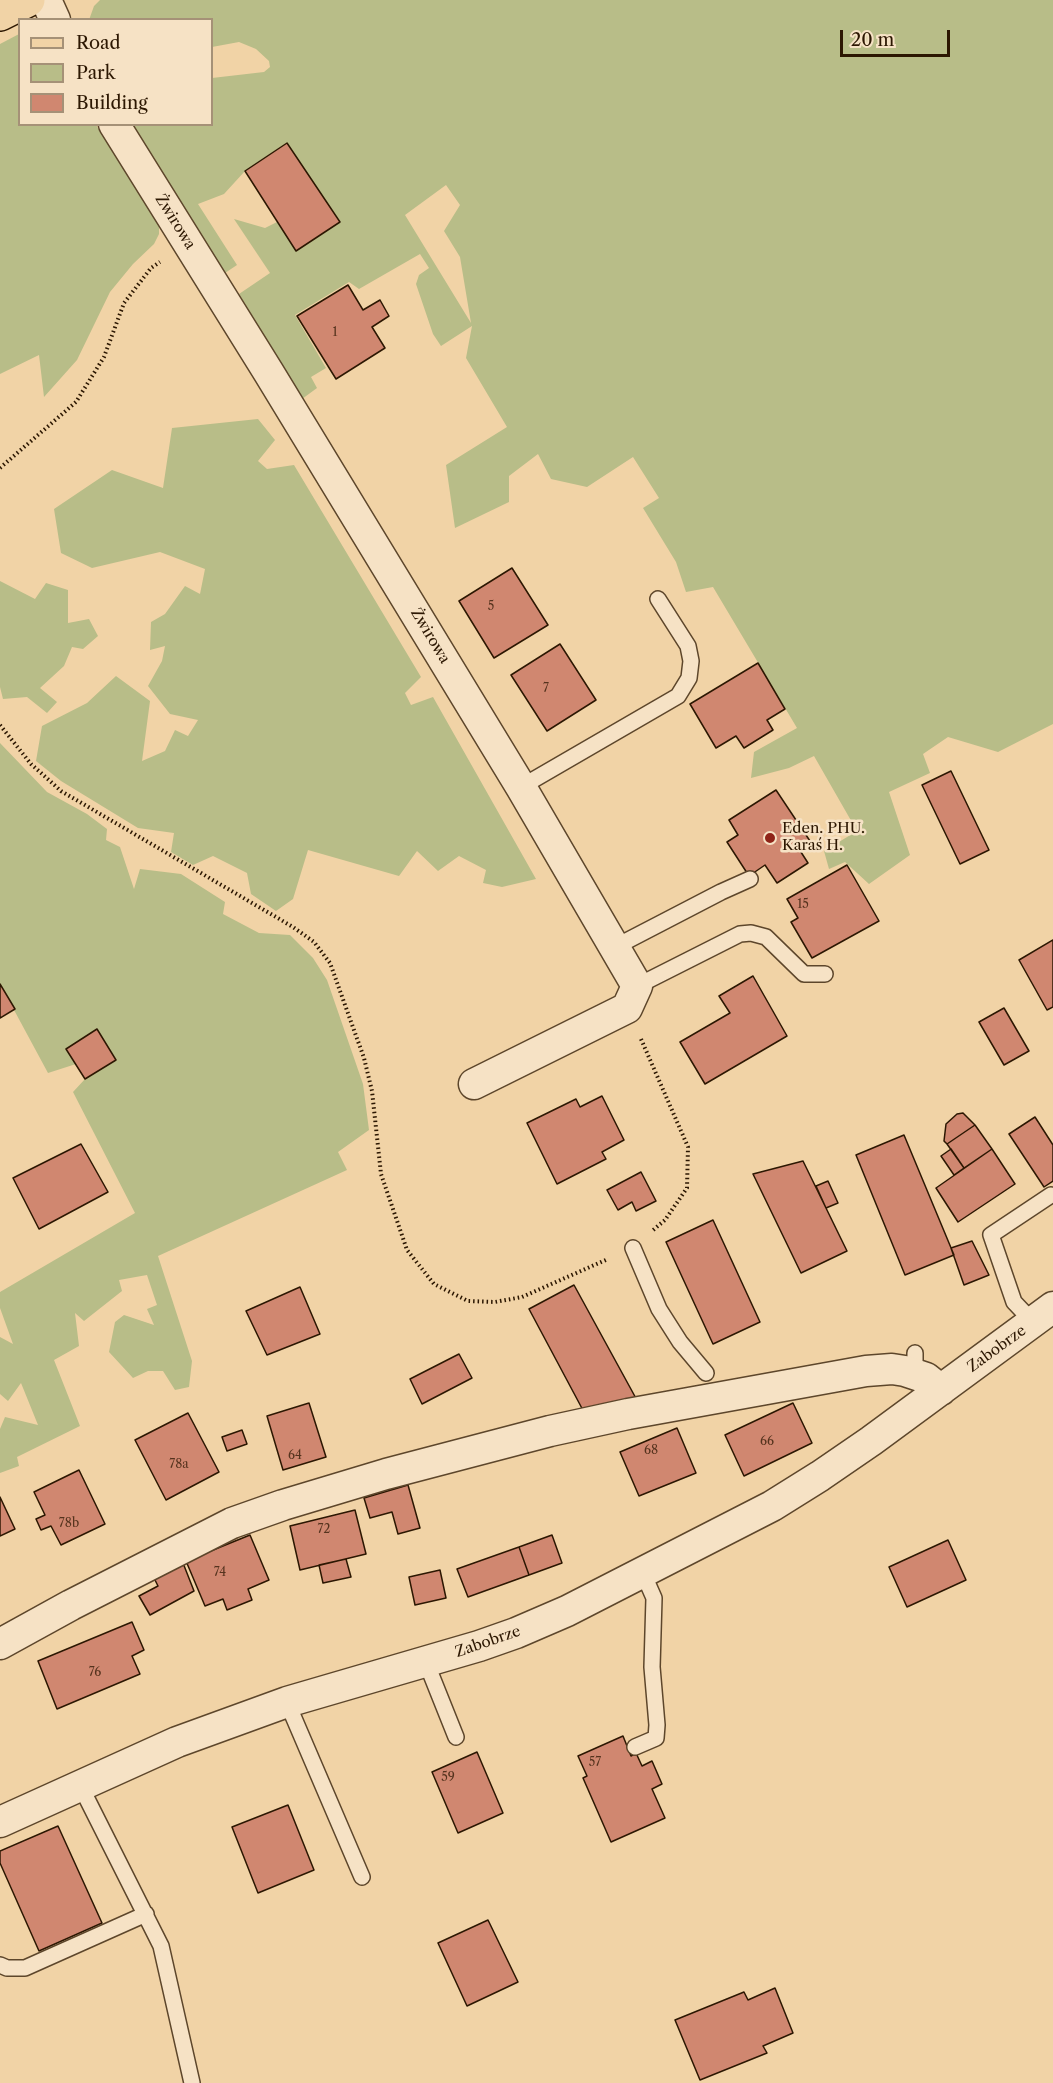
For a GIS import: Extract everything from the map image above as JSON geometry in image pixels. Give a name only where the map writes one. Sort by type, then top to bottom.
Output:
[{"type":"main road","points":[[0,14],[28,0]]},
{"type":"street","points":[[46,0],[54,18]]},
{"type":"street","name":"Żwirowa","points":[[115,126],[269,373],[521,787],[615,947],[632,997]]},
{"type":"street","points":[[474,1084],[632,997]]},
{"type":"street","name":"Zabobrze","points":[[0,1822],[177,1742],[286,1702],[426,1662],[516,1633],[567,1611],[782,1500],[871,1441],[1043,1315]]},
{"type":"street","points":[[0,1644],[232,1523],[386,1474],[550,1431],[661,1407],[866,1371],[892,1369],[915,1363],[941,1390]]},
{"type":"lane","points":[[521,787],[678,696],[689,678],[688,646],[658,599]]},
{"type":"lane","points":[[615,947],[750,879]]},
{"type":"lane","points":[[632,997],[740,934],[751,933],[766,938],[804,974],[825,974]]},
{"type":"lane","points":[[1043,1315],[1014,1302],[991,1235],[1051,1195]]},
{"type":"lane","points":[[633,1248],[659,1309],[680,1342],[706,1373]]},
{"type":"lane","points":[[635,1747],[656,1738],[657,1725],[652,1667],[654,1598],[643,1573]]},
{"type":"lane","points":[[426,1662],[456,1737]]},
{"type":"lane","points":[[286,1702],[362,1877]]},
{"type":"lane","points":[[80,1785],[161,1946],[192,2083]]},
{"type":"lane","points":[[0,1965],[7,1968],[25,1968],[146,1914]]},
{"type":"path","points":[[0,468],[76,402],[104,357],[124,303],[151,268],[187,242]]},
{"type":"path","points":[[0,725],[31,764],[61,791],[293,927],[314,942],[330,963],[364,1058],[372,1091],[381,1174],[407,1250],[434,1284],[468,1302],[495,1302],[522,1297],[633,1248],[665,1220],[687,1188],[688,1147],[632,997]]},
{"type":"green space","points":[[100,0],[1053,0],[1053,724],[998,752],[948,737],[923,754],[930,773],[889,792],[910,855],[869,884],[845,862],[829,869],[824,851],[857,831],[814,756],[789,768],[751,778],[754,752],[797,728],[713,587],[686,592],[676,562],[643,508],[659,498],[633,457],[587,487],[551,479],[538,454],[509,476],[509,502],[455,528],[446,465],[507,427],[466,358],[472,326],[441,346],[433,334],[416,284],[419,275],[429,268],[420,254],[359,289],[349,282],[295,315],[326,368],[311,377],[317,388],[302,399],[239,294],[270,273],[234,219],[265,228],[277,222],[296,250],[340,221],[286,143],[245,171],[224,194],[198,204],[237,265],[225,273],[131,126],[213,126],[213,78],[264,72],[270,67],[269,61],[256,49],[239,42],[213,47],[213,18],[90,18],[94,6]],"holes":[[[446,185],[460,205],[444,231],[460,257],[471,323],[405,215]]]},
{"type":"green space","points":[[18,35],[18,126],[97,126],[159,222],[159,234],[154,244],[133,264],[110,292],[77,360],[44,397],[39,355],[0,374],[0,44]]},
{"type":"green space","points":[[258,419],[275,440],[258,461],[267,469],[294,465],[421,677],[405,693],[411,705],[433,697],[536,879],[502,887],[483,883],[486,870],[459,856],[438,871],[417,851],[399,876],[308,850],[293,899],[276,911],[251,894],[247,873],[213,856],[193,865],[171,852],[174,833],[138,828],[61,781],[36,761],[42,726],[87,703],[116,676],[150,701],[142,761],[165,751],[175,730],[188,736],[198,720],[170,714],[148,686],[162,661],[165,646],[150,650],[151,622],[165,614],[185,586],[200,594],[205,569],[160,552],[92,568],[61,553],[54,509],[112,470],[163,488],[172,428]]},
{"type":"green space","points":[[0,581],[35,599],[46,583],[68,590],[68,623],[89,619],[98,636],[83,649],[72,647],[64,666],[40,688],[57,702],[47,713],[27,697],[3,699],[0,687]]},
{"type":"green space","points":[[0,743],[47,792],[87,814],[107,829],[106,840],[120,847],[134,889],[140,869],[181,874],[225,902],[223,914],[259,933],[290,935],[313,958],[327,980],[363,1084],[369,1130],[338,1152],[347,1170],[158,1256],[192,1361],[189,1387],[175,1390],[163,1371],[148,1371],[133,1378],[109,1352],[115,1322],[124,1315],[154,1325],[147,1309],[157,1305],[147,1275],[119,1280],[122,1291],[84,1321],[75,1313],[79,1346],[54,1360],[80,1426],[17,1457],[19,1466],[0,1473],[0,1429],[5,1417],[38,1425],[21,1383],[8,1401],[0,1394],[0,1337],[13,1344],[0,1308],[0,1292],[135,1213],[73,1092],[85,1079],[116,1059],[97,1030],[76,1064],[48,1073],[0,984]]},
{"type":"building","points":[[287,143],[340,222],[296,251],[245,171]]},
{"type":"building","points":[[348,285],[363,310],[380,300],[389,316],[372,327],[385,348],[336,379],[297,316]]},
{"type":"building","points":[[512,568],[548,625],[494,658],[459,601]]},
{"type":"building","points":[[560,644],[596,700],[547,731],[511,675]]},
{"type":"building","points":[[758,663],[785,709],[767,720],[773,730],[744,748],[736,736],[716,748],[690,704]]},
{"type":"building","points":[[951,771],[989,850],[960,864],[922,785]]},
{"type":"building","name":"Eden. PHU. Karaś H.","points":[[776,790],[810,841],[799,849],[808,863],[777,883],[765,865],[749,876],[727,842],[738,835],[729,820]]},
{"type":"building","points":[[847,865],[879,921],[812,958],[791,922],[798,918],[787,899]]},
{"type":"building","points":[[1053,940],[1053,1007],[1047,1010],[1019,960]]},
{"type":"building","points":[[753,976],[787,1036],[705,1084],[680,1042],[730,1013],[719,996]]},
{"type":"building","points":[[0,984],[15,1009],[0,1018]]},
{"type":"building","points":[[1004,1008],[1029,1051],[1004,1065],[979,1022]]},
{"type":"building","points":[[97,1029],[116,1060],[85,1079],[66,1049]]},
{"type":"building","points":[[602,1096],[624,1140],[602,1152],[606,1159],[557,1184],[527,1123],[576,1099],[580,1107]]},
{"type":"building","points":[[963,1113],[975,1125],[947,1144],[944,1141],[946,1124],[957,1114]]},
{"type":"building","points":[[1035,1117],[1053,1145],[1053,1181],[1044,1187],[1009,1134]]},
{"type":"building","points":[[975,1125],[992,1149],[964,1168],[947,1144]]},
{"type":"building","points":[[904,1135],[954,1255],[905,1275],[856,1155]]},
{"type":"building","points":[[81,1144],[108,1192],[39,1229],[13,1178]]},
{"type":"building","points":[[951,1149],[964,1168],[954,1175],[941,1156]]},
{"type":"building","points":[[992,1149],[1015,1184],[958,1222],[936,1188]]},
{"type":"building","points":[[803,1161],[847,1251],[801,1273],[753,1174]]},
{"type":"building","points":[[641,1172],[656,1201],[636,1211],[632,1202],[618,1210],[607,1190]]},
{"type":"building","points":[[828,1181],[838,1203],[826,1208],[816,1186]]},
{"type":"building","points":[[713,1220],[760,1322],[713,1344],[666,1242]]},
{"type":"building","points":[[972,1241],[989,1275],[964,1285],[951,1248]]},
{"type":"building","points":[[574,1285],[638,1402],[585,1414],[529,1309]]},
{"type":"building","points":[[300,1287],[320,1334],[267,1355],[246,1311]]},
{"type":"building","points":[[459,1354],[472,1378],[422,1404],[410,1379]]},
{"type":"building","points":[[309,1403],[326,1457],[283,1470],[267,1416]]},
{"type":"building","points":[[793,1403],[812,1443],[744,1476],[725,1435]]},
{"type":"building","points":[[188,1413],[219,1472],[166,1500],[135,1440]]},
{"type":"building","points":[[677,1428],[696,1473],[639,1496],[620,1452]]},
{"type":"building","points":[[242,1430],[247,1444],[227,1451],[222,1437]]},
{"type":"building","points":[[79,1470],[105,1524],[61,1545],[51,1526],[41,1530],[36,1519],[45,1515],[34,1492]]},
{"type":"building","points":[[408,1485],[420,1528],[398,1534],[392,1512],[370,1518],[364,1498]]},
{"type":"building","points":[[0,1497],[15,1529],[0,1536]]},
{"type":"building","points":[[355,1510],[366,1554],[300,1570],[290,1526]]},
{"type":"building","points":[[250,1535],[269,1580],[248,1589],[252,1600],[227,1610],[223,1599],[205,1606],[186,1561]]},
{"type":"building","points":[[552,1535],[562,1563],[529,1575],[519,1547]]},
{"type":"building","points":[[948,1540],[966,1580],[907,1607],[889,1567]]},
{"type":"building","points":[[519,1547],[529,1575],[468,1597],[457,1569]]},
{"type":"building","points":[[346,1559],[351,1577],[323,1583],[319,1565]]},
{"type":"building","points":[[183,1563],[194,1591],[150,1615],[139,1596],[158,1586],[154,1578]]},
{"type":"building","points":[[440,1570],[446,1598],[415,1605],[409,1577]]},
{"type":"building","points":[[132,1622],[144,1650],[132,1656],[140,1674],[57,1709],[38,1661]]},
{"type":"building","points":[[623,1736],[631,1756],[636,1753],[642,1766],[652,1761],[662,1784],[652,1789],[665,1818],[611,1842],[583,1778],[587,1776],[578,1756]]},
{"type":"building","points":[[477,1752],[503,1813],[458,1833],[432,1772]]},
{"type":"building","points":[[288,1805],[314,1870],[258,1893],[232,1827]]},
{"type":"building","points":[[58,1826],[102,1923],[39,1951],[0,1863],[0,1851]]},
{"type":"building","points":[[488,1920],[518,1982],[467,2006],[438,1943]]},
{"type":"building","points":[[775,1988],[793,2033],[763,2046],[767,2053],[700,2080],[675,2020],[744,1992],[748,2000]]},
{"type":"place","name":"Eden. PHU. Karaś H.","points":[[770,838]]}]
